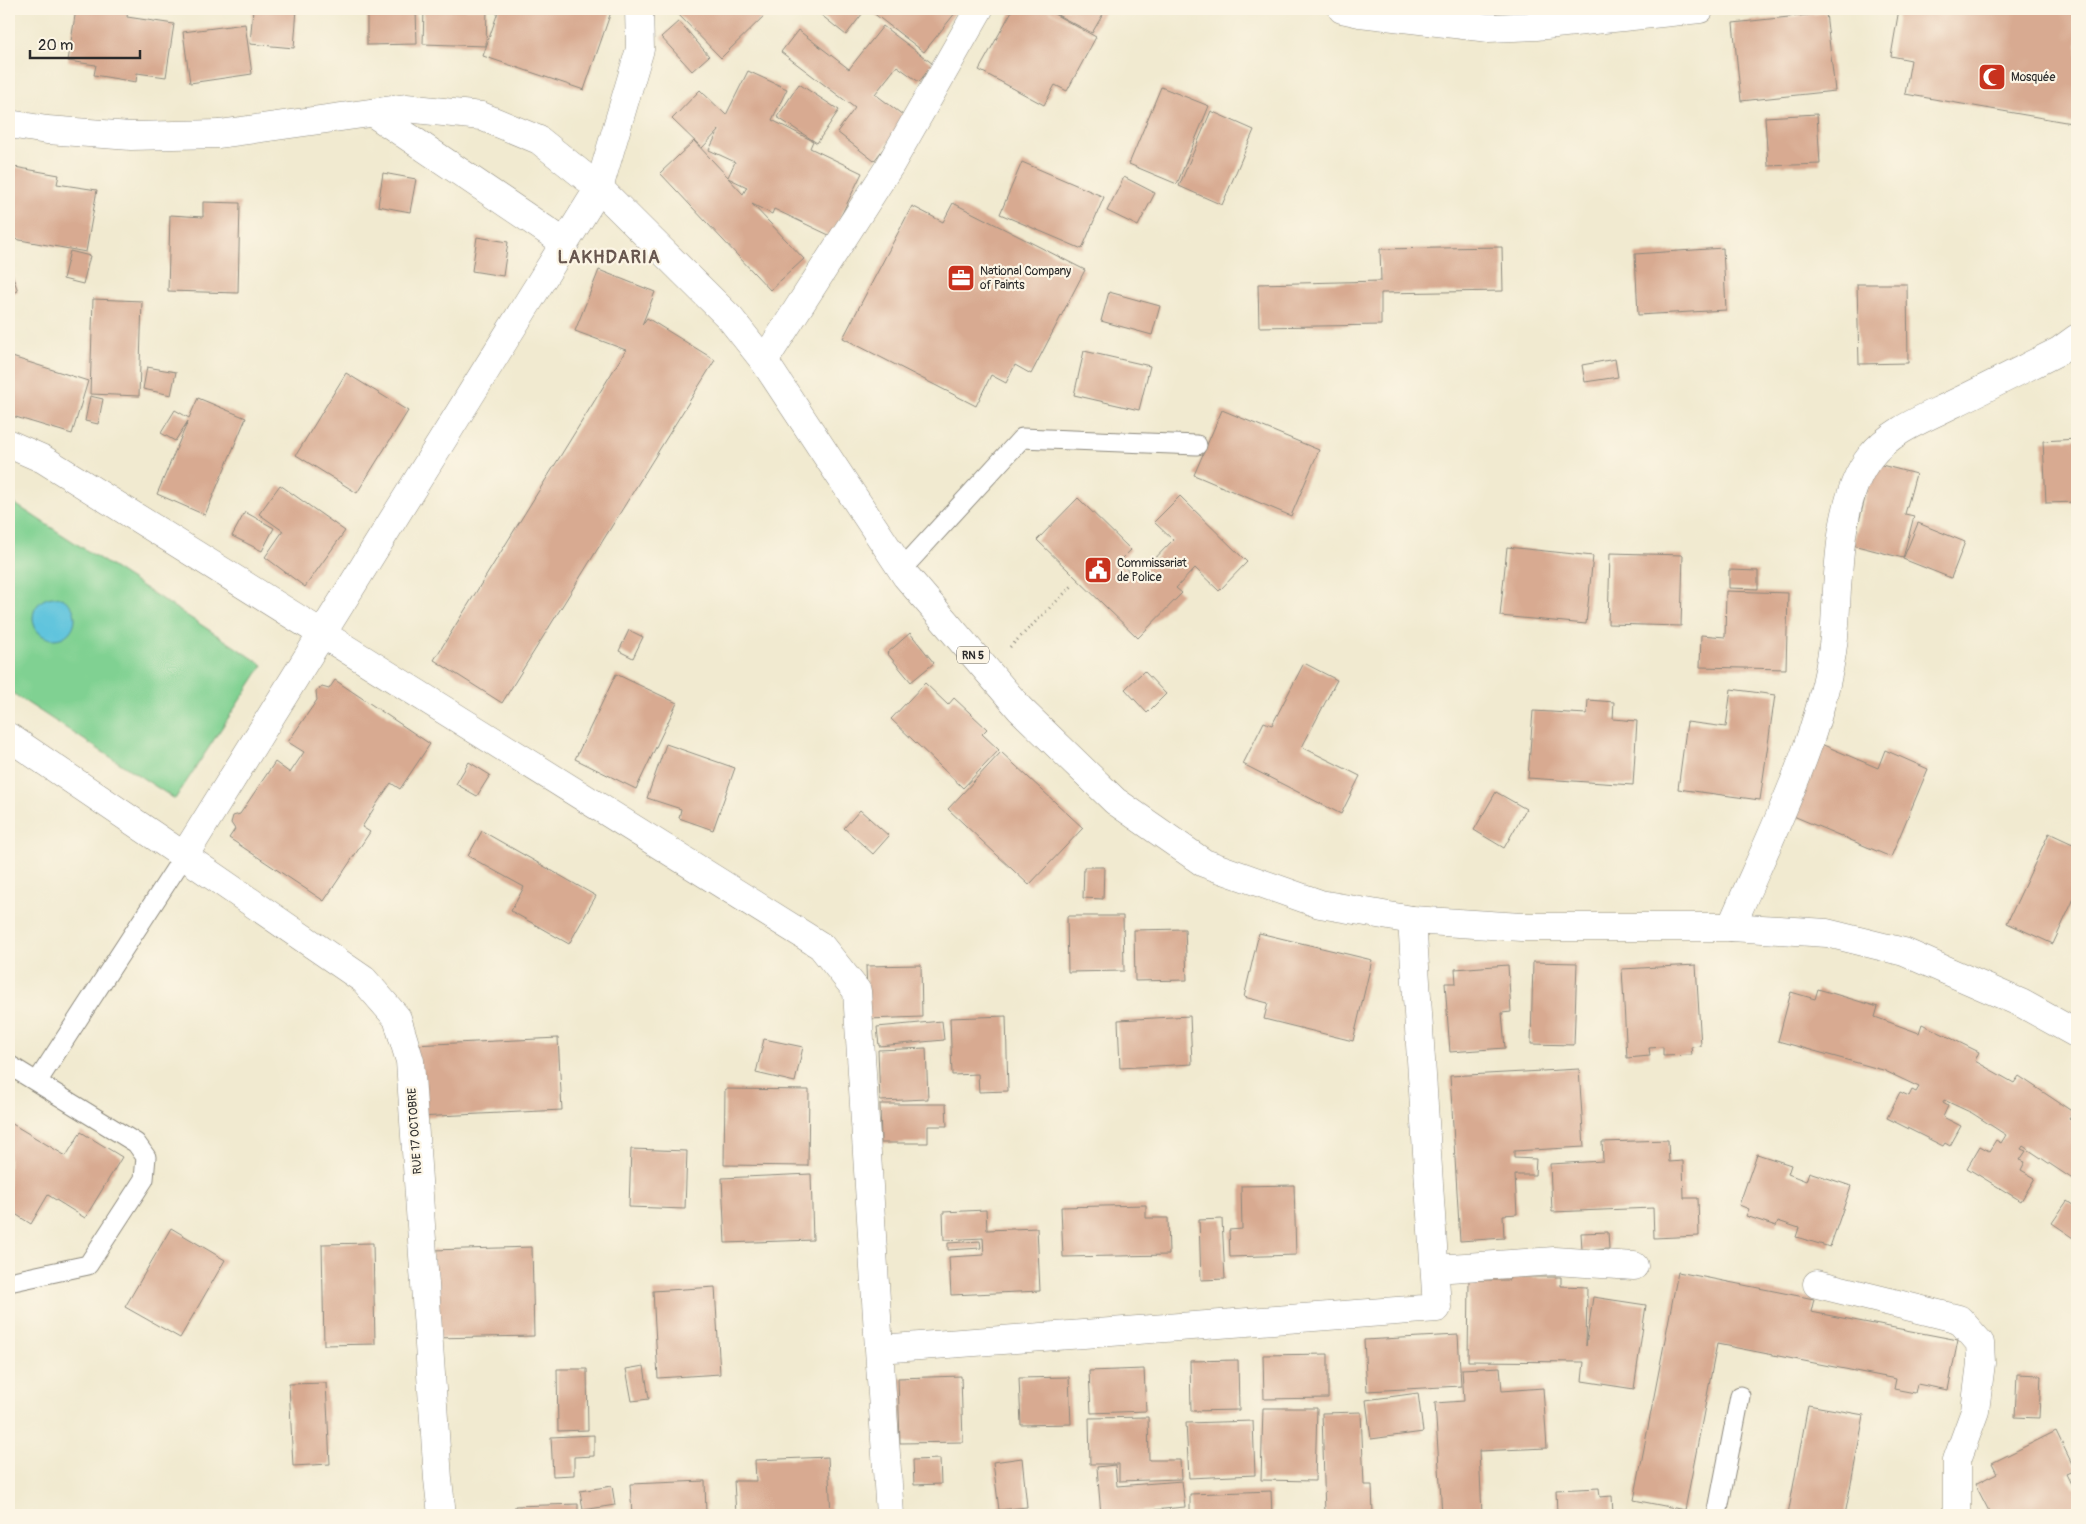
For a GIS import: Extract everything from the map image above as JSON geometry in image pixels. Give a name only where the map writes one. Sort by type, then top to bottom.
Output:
[{"type":"street","points":[[184,856],[600,188],[640,49],[639,9]]},
{"type":"street","points":[[764,362],[889,167],[979,9]]},
{"type":"street","points":[[1342,9],[1360,13],[1488,28],[1536,17],[1700,9]]},
{"type":"street","name":"RN 5","points":[[9,124],[47,130],[131,136],[219,134],[406,108],[481,116],[539,140],[600,188],[730,318],[764,362],[901,570],[1020,709],[1115,801],[1204,863],[1320,904],[1412,920],[1521,927],[1731,927],[1827,933],[1904,952],[2021,1004],[2077,1034]]},
{"type":"street","points":[[373,113],[565,243]]},
{"type":"street","points":[[1731,927],[1805,752],[1823,694],[1835,628],[1840,542],[1854,488],[1868,458],[1890,436],[2059,350],[2077,338]]},
{"type":"street","points":[[9,444],[43,460],[821,946],[857,991],[890,1515]]},
{"type":"street","name":"RUE 17 OCTOBRE","points":[[9,737],[364,980],[397,1018],[410,1061],[442,1515]]},
{"type":"street","points":[[879,1348],[1438,1308],[1412,920]]},
{"type":"street","points":[[1435,1269],[1554,1262],[1634,1266]]},
{"type":"street","points":[[1817,1284],[1959,1319],[1980,1343],[1981,1363],[1975,1411],[1957,1460],[1957,1515]]},
{"type":"lane","points":[[901,570],[1022,438],[1197,445]]},
{"type":"lane","points":[[37,1082],[184,856]]},
{"type":"lane","points":[[9,1065],[136,1143],[146,1157],[144,1179],[88,1265],[9,1282]]},
{"type":"lane","points":[[1717,1515],[1740,1396]]},
{"type":"path","points":[[987,670],[1074,584]]},
{"type":"green space","points":[[9,500],[263,665],[175,799],[9,691]]},
{"type":"water","points":[[54,597],[69,603],[75,618],[69,633],[54,639],[39,633],[33,618],[39,603]]},
{"type":"building","points":[[76,9],[128,9],[127,17],[174,24],[166,77],[137,73],[136,82],[94,75],[96,65],[68,61]]},
{"type":"building","points":[[253,9],[297,9],[294,48],[250,44]]},
{"type":"building","points":[[367,9],[416,9],[417,44],[367,45]]},
{"type":"building","points":[[424,9],[487,9],[486,46],[423,44]]},
{"type":"building","points":[[499,9],[612,9],[584,90],[483,56]]},
{"type":"building","points":[[678,9],[771,9],[721,58],[676,12]]},
{"type":"building","points":[[783,9],[793,9],[788,14]]},
{"type":"building","points":[[824,9],[866,9],[846,35],[820,14]]},
{"type":"building","points":[[868,9],[952,9],[956,12],[924,52]]},
{"type":"building","points":[[1013,9],[1045,9],[1096,37],[1067,91],[1055,85],[1044,105],[979,70]]},
{"type":"building","points":[[1046,9],[1106,9],[1092,33]]},
{"type":"building","name":"Mosquée","points":[[1899,9],[2077,9],[2077,124],[1905,94],[1911,60],[1891,56]]},
{"type":"building","points":[[1826,13],[1835,91],[1741,101],[1733,23]]},
{"type":"building","points":[[679,21],[709,56],[692,71],[661,37]]},
{"type":"building","points":[[245,24],[252,74],[190,83],[183,32]]},
{"type":"building","points":[[883,26],[933,64],[919,82],[897,66],[875,94],[907,118],[874,161],[837,132],[855,108],[781,52],[798,30],[849,69]]},
{"type":"building","points":[[748,71],[787,89],[772,120],[813,141],[810,148],[862,173],[831,236],[774,209],[772,214],[752,204],[804,259],[770,290],[660,173],[694,141],[728,177],[735,162],[709,150],[719,130],[702,148],[672,119],[700,90],[726,115]],"holes":[[[728,178],[747,187],[743,194]]]},
{"type":"building","points":[[799,84],[839,110],[817,143],[777,117]]},
{"type":"building","points":[[1161,87],[1209,106],[1177,184],[1129,164]]},
{"type":"building","points":[[1211,111],[1254,130],[1222,205],[1179,186]]},
{"type":"building","points":[[1817,114],[1820,164],[1768,166],[1765,117]]},
{"type":"building","points":[[1022,162],[1104,197],[1082,249],[1000,214]]},
{"type":"building","points":[[9,166],[59,175],[57,184],[97,190],[86,252],[9,238]]},
{"type":"building","points":[[383,173],[416,179],[410,212],[378,206]]},
{"type":"building","points":[[1124,177],[1155,193],[1138,226],[1107,211]]},
{"type":"building","points":[[203,202],[240,203],[238,293],[168,291],[170,215],[203,217]]},
{"type":"building","points":[[953,203],[1085,270],[1031,374],[1015,365],[1006,383],[991,375],[976,406],[843,338],[912,206],[943,222]]},
{"type":"building","points":[[477,237],[508,242],[503,276],[472,271]]},
{"type":"building","points":[[1502,247],[1503,291],[1381,293],[1381,325],[1259,327],[1258,284],[1381,281],[1380,249]]},
{"type":"building","points":[[1723,248],[1726,310],[1638,315],[1635,254]]},
{"type":"building","points":[[70,251],[90,256],[83,284],[63,279]]},
{"type":"building","points":[[9,267],[18,291],[9,295]]},
{"type":"building","points":[[599,270],[655,292],[642,325],[647,318],[715,360],[502,703],[434,660],[626,350],[575,331]]},
{"type":"building","points":[[1857,284],[1907,284],[1908,363],[1859,364]]},
{"type":"building","points":[[1109,292],[1160,306],[1152,335],[1101,321]]},
{"type":"building","points":[[93,299],[142,301],[139,396],[90,394]]},
{"type":"building","points":[[1084,351],[1150,366],[1139,410],[1074,395]]},
{"type":"building","points":[[9,356],[88,381],[72,434],[9,415]]},
{"type":"building","points":[[1615,359],[1618,377],[1585,382],[1582,365]]},
{"type":"building","points":[[147,367],[176,372],[171,395],[143,389]]},
{"type":"building","points":[[346,373],[408,411],[357,493],[296,455]]},
{"type":"building","points":[[90,396],[103,399],[98,424],[85,421]]},
{"type":"building","points":[[198,398],[246,418],[205,515],[157,494],[188,421],[175,441],[161,433],[175,410],[189,418]]},
{"type":"building","points":[[1222,410],[1319,450],[1291,516],[1194,475]]},
{"type":"building","points":[[2077,439],[2077,502],[2046,503],[2043,441]]},
{"type":"building","points":[[1874,463],[1916,474],[1905,514],[1914,516],[1903,558],[1853,545]]},
{"type":"building","points":[[280,485],[345,531],[305,587],[265,557],[283,531],[259,514]]},
{"type":"building","name":"Commissariat de Police","points":[[1180,496],[1247,562],[1219,591],[1195,568],[1176,588],[1182,593],[1138,638],[1037,540],[1078,498],[1131,550],[1119,562],[1136,578],[1173,540],[1154,522]]},
{"type":"building","points":[[245,512],[274,528],[262,551],[232,536]]},
{"type":"building","points":[[1918,523],[1965,542],[1951,578],[1903,559]]},
{"type":"building","points":[[1507,547],[1593,556],[1586,624],[1500,616]]},
{"type":"building","points":[[1610,553],[1683,555],[1681,626],[1608,624]]},
{"type":"building","points":[[1729,570],[1758,571],[1758,589],[1729,588]]},
{"type":"building","points":[[1726,591],[1788,593],[1786,669],[1700,667],[1701,635],[1725,637]]},
{"type":"building","points":[[629,630],[643,637],[633,658],[619,651]]},
{"type":"building","points":[[910,633],[934,663],[911,682],[887,653]]},
{"type":"building","points":[[1304,663],[1337,680],[1302,747],[1360,776],[1341,814],[1243,764],[1264,722],[1272,725]]},
{"type":"building","points":[[1144,671],[1166,694],[1147,713],[1125,689]]},
{"type":"building","points":[[616,674],[677,703],[636,789],[575,759]]},
{"type":"building","points":[[335,680],[430,744],[400,789],[391,783],[378,802],[362,827],[370,832],[324,901],[229,838],[235,829],[231,823],[233,816],[240,814],[275,762],[290,773],[304,752],[288,742],[317,700],[316,691],[322,687],[329,689]]},
{"type":"building","points":[[925,683],[948,705],[954,698],[987,729],[982,734],[999,750],[963,788],[891,719]]},
{"type":"building","points":[[1731,689],[1775,695],[1760,800],[1678,789],[1687,722],[1726,727]]},
{"type":"building","points":[[1588,700],[1614,702],[1613,719],[1637,721],[1633,785],[1528,778],[1533,711],[1587,714]]},
{"type":"building","points":[[666,744],[735,768],[713,830],[679,818],[681,809],[647,798]]},
{"type":"building","points":[[1821,744],[1878,768],[1885,750],[1928,769],[1891,857],[1791,815]]},
{"type":"building","points":[[1001,752],[1083,828],[1029,885],[948,809]]},
{"type":"building","points":[[469,762],[490,775],[477,796],[456,784]]},
{"type":"building","points":[[1496,792],[1526,809],[1504,848],[1474,830]]},
{"type":"building","points":[[860,810],[889,836],[873,854],[844,828]]},
{"type":"building","points":[[482,831],[596,896],[569,944],[511,911],[524,887],[468,856]]},
{"type":"building","points":[[2049,833],[2077,846],[2077,892],[2053,944],[2007,923]]},
{"type":"building","points":[[1084,867],[1104,867],[1103,899],[1083,898]]},
{"type":"building","points":[[1067,916],[1123,916],[1124,971],[1068,972]]},
{"type":"building","points":[[1185,929],[1187,980],[1135,981],[1134,930]]},
{"type":"building","points":[[1259,933],[1372,960],[1353,1041],[1264,1019],[1268,1003],[1244,997]]},
{"type":"building","points":[[1533,962],[1577,963],[1574,1045],[1531,1044]]},
{"type":"building","points":[[921,965],[922,1017],[868,1019],[866,966]]},
{"type":"building","points":[[1508,965],[1511,1012],[1502,1013],[1505,1048],[1450,1052],[1445,983],[1456,983],[1455,969]]},
{"type":"building","points":[[1696,965],[1701,1046],[1691,1047],[1692,1055],[1663,1056],[1663,1047],[1649,1048],[1650,1056],[1627,1058],[1622,969]]},
{"type":"building","points":[[1818,989],[1878,1007],[1875,1017],[1919,1033],[1922,1024],[1979,1052],[1975,1061],[2014,1083],[2019,1076],[2073,1112],[2069,1118],[2077,1124],[2077,1182],[2023,1146],[2021,1149],[2026,1151],[2020,1160],[2025,1162],[2021,1170],[2035,1178],[2021,1201],[1967,1168],[1980,1146],[1989,1151],[1996,1140],[2001,1143],[2006,1135],[1972,1113],[1944,1100],[1943,1103],[1948,1106],[1943,1117],[1961,1126],[1950,1146],[1945,1143],[1943,1146],[1887,1118],[1900,1092],[1909,1096],[1912,1090],[1916,1092],[1919,1087],[1883,1070],[1778,1041],[1791,992],[1815,999]]},
{"type":"building","points":[[1006,1016],[1008,1091],[979,1092],[978,1074],[952,1075],[950,1018]]},
{"type":"building","points":[[1190,1016],[1192,1064],[1120,1068],[1118,1020]]},
{"type":"building","points":[[942,1021],[944,1040],[879,1046],[877,1027]]},
{"type":"building","points":[[558,1038],[562,1110],[418,1117],[414,1045]]},
{"type":"building","points":[[764,1039],[803,1047],[795,1082],[756,1073]]},
{"type":"building","points":[[926,1048],[928,1099],[880,1101],[878,1050]]},
{"type":"building","points":[[1579,1069],[1584,1147],[1514,1151],[1514,1158],[1536,1159],[1535,1175],[1515,1175],[1517,1214],[1503,1215],[1504,1238],[1460,1241],[1450,1076]]},
{"type":"building","points":[[725,1089],[809,1090],[808,1166],[724,1165]]},
{"type":"building","points":[[880,1104],[946,1104],[947,1126],[928,1126],[928,1143],[881,1143]]},
{"type":"building","points":[[9,1122],[66,1156],[81,1132],[122,1157],[85,1218],[48,1195],[31,1224],[9,1210]]},
{"type":"building","points":[[1668,1140],[1669,1162],[1683,1161],[1684,1198],[1698,1198],[1699,1236],[1654,1238],[1653,1208],[1552,1212],[1550,1164],[1603,1161],[1602,1142]]},
{"type":"building","points":[[631,1149],[687,1151],[685,1209],[629,1207]]},
{"type":"building","points":[[1757,1154],[1791,1165],[1788,1174],[1806,1181],[1809,1172],[1851,1186],[1830,1247],[1796,1237],[1799,1228],[1778,1221],[1776,1226],[1746,1216],[1749,1209],[1739,1205]]},
{"type":"building","points":[[811,1174],[813,1240],[725,1243],[722,1178]]},
{"type":"building","points":[[1294,1185],[1296,1255],[1230,1257],[1229,1230],[1242,1229],[1241,1186]]},
{"type":"building","points":[[2067,1201],[2077,1208],[2077,1240],[2052,1223]]},
{"type":"building","points":[[1146,1205],[1146,1218],[1168,1218],[1169,1255],[1063,1257],[1061,1207]]},
{"type":"building","points":[[986,1210],[987,1230],[1037,1228],[1040,1291],[951,1295],[949,1257],[984,1255],[983,1238],[944,1240],[943,1212]]},
{"type":"building","points":[[1222,1219],[1225,1279],[1201,1280],[1199,1220]]},
{"type":"building","points":[[171,1228],[225,1260],[180,1338],[125,1307]]},
{"type":"building","points":[[1608,1232],[1609,1249],[1582,1250],[1581,1233]]},
{"type":"building","points":[[980,1241],[981,1248],[948,1250],[948,1243]]},
{"type":"building","points":[[373,1243],[375,1344],[324,1345],[322,1244]]},
{"type":"building","points":[[532,1247],[534,1336],[433,1338],[432,1250]]},
{"type":"building","points":[[1678,1272],[1814,1299],[1811,1312],[1958,1340],[1948,1390],[1917,1384],[1915,1393],[1894,1389],[1896,1379],[1717,1344],[1685,1510],[1634,1500]]},
{"type":"building","points":[[1509,1277],[1561,1277],[1561,1286],[1587,1287],[1586,1346],[1593,1297],[1646,1305],[1634,1389],[1582,1381],[1584,1362],[1468,1361],[1469,1280],[1509,1280]]},
{"type":"building","points":[[715,1287],[720,1374],[658,1378],[653,1291]]},
{"type":"building","points":[[1458,1335],[1461,1386],[1367,1391],[1364,1340]]},
{"type":"building","points":[[1328,1354],[1328,1398],[1264,1399],[1263,1355]]},
{"type":"building","points":[[1238,1360],[1239,1410],[1191,1411],[1190,1361]]},
{"type":"building","points":[[644,1366],[649,1399],[632,1401],[626,1369]]},
{"type":"building","points":[[1500,1367],[1502,1391],[1543,1388],[1547,1448],[1479,1451],[1482,1515],[1442,1515],[1435,1403],[1464,1401],[1462,1369]]},
{"type":"building","points":[[557,1369],[587,1369],[588,1430],[558,1431]]},
{"type":"building","points":[[1144,1369],[1146,1411],[1091,1413],[1089,1371]]},
{"type":"building","points":[[2017,1374],[2041,1375],[2039,1418],[2015,1417]]},
{"type":"building","points":[[961,1376],[963,1442],[900,1443],[898,1378]]},
{"type":"building","points":[[1069,1377],[1071,1424],[1021,1425],[1019,1378]]},
{"type":"building","points":[[326,1383],[330,1464],[293,1466],[289,1384]]},
{"type":"building","points":[[1418,1393],[1423,1432],[1371,1439],[1366,1400]]},
{"type":"building","points":[[1808,1405],[1864,1415],[1845,1515],[1788,1515]]},
{"type":"building","points":[[1263,1408],[1317,1408],[1315,1481],[1261,1480]]},
{"type":"building","points":[[1361,1412],[1364,1485],[1372,1485],[1373,1515],[1325,1515],[1322,1413]]},
{"type":"building","points":[[1148,1417],[1149,1460],[1180,1460],[1181,1479],[1119,1481],[1119,1464],[1090,1464],[1089,1418]]},
{"type":"building","points":[[1253,1421],[1255,1475],[1189,1478],[1186,1423]]},
{"type":"building","points":[[2056,1431],[2075,1470],[2066,1474],[2073,1488],[2077,1486],[2077,1515],[1991,1515],[1975,1484],[1997,1473],[1992,1463]]},
{"type":"building","points":[[594,1435],[594,1456],[574,1457],[574,1475],[553,1476],[551,1437]]},
{"type":"building","points":[[828,1457],[831,1515],[736,1515],[734,1481],[756,1481],[755,1460]]},
{"type":"building","points":[[1022,1458],[1027,1507],[999,1510],[993,1462]]},
{"type":"building","points":[[940,1459],[941,1484],[914,1485],[913,1460]]},
{"type":"building","points":[[1115,1465],[1117,1486],[1182,1481],[1185,1507],[1101,1515],[1097,1467]]},
{"type":"building","points":[[705,1481],[706,1515],[632,1515],[630,1484]]},
{"type":"building","points":[[612,1486],[615,1505],[583,1510],[580,1491]]},
{"type":"building","points":[[1599,1488],[1600,1497],[1612,1496],[1613,1515],[1550,1515],[1557,1513],[1556,1490]]},
{"type":"building","points":[[1271,1491],[1272,1515],[1190,1515],[1190,1494]]},
{"type":"building","points":[[578,1504],[578,1515],[515,1515],[515,1506]]},
{"type":"place","name":"Mosquée","points":[[1992,77]]},
{"type":"place","name":"National Company of Paints","points":[[961,278]]},
{"type":"place","name":"Commissariat de Police","points":[[1098,570]]},
{"type":"district","name":"LAKHDARIA","points":[[609,257]]}]
